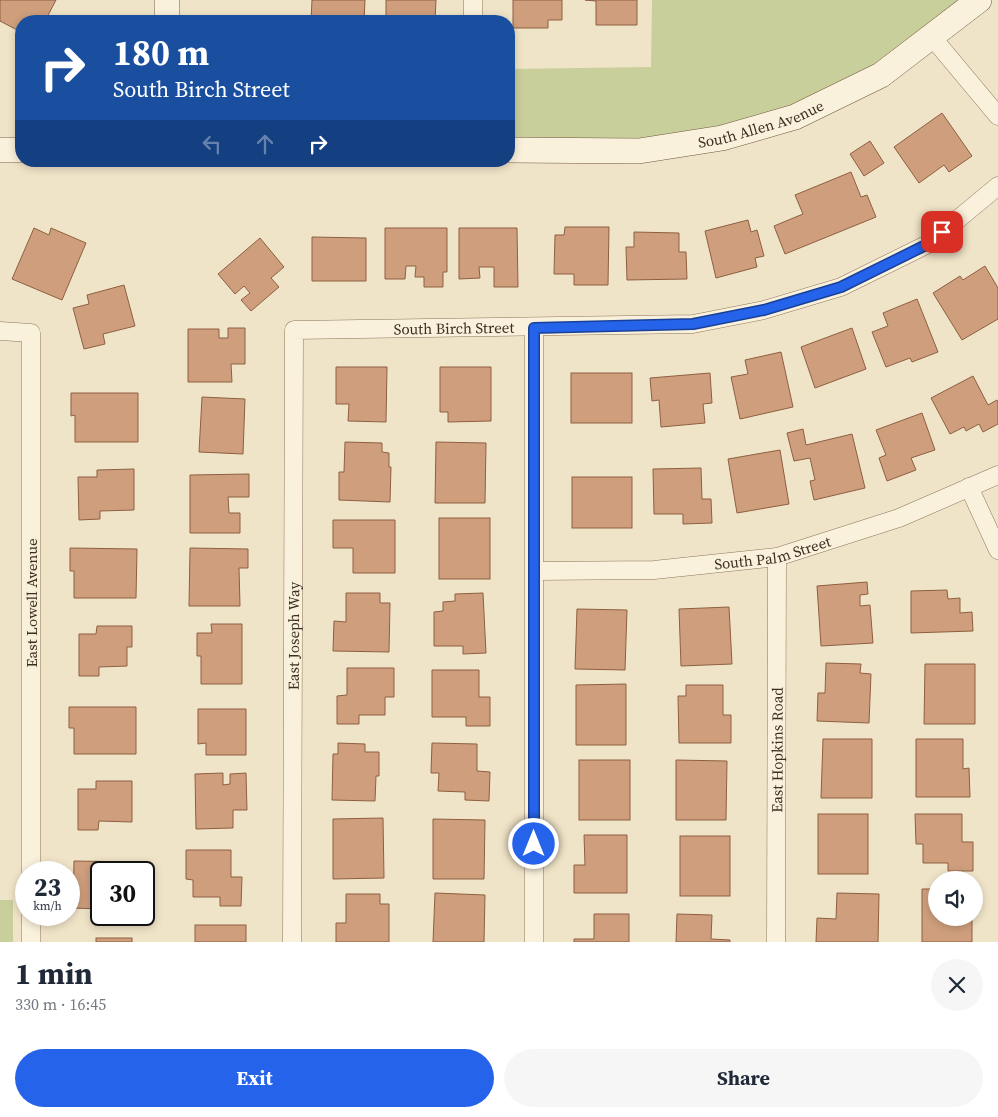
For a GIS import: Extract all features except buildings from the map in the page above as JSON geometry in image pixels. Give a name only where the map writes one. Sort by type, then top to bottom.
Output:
[{"type":"street","points":[[167,0],[167,15]]},
{"type":"street","points":[[473,0],[473,15]]},
{"type":"street","name":"South Allen Avenue","points":[[515,150],[639,151],[722,138],[795,117],[882,75],[979,0]]},
{"type":"street","points":[[932,37],[998,116]]},
{"type":"street","points":[[0,150],[15,150]]},
{"type":"street","name":"South Birch Street","points":[[294,330],[534,328],[693,324],[764,310],[841,287],[928,244],[998,186]]},
{"type":"street","points":[[534,328],[534,942]]},
{"type":"street","name":"East Joseph Way","points":[[292,942],[294,330]]},
{"type":"street","name":"East Lowell Avenue","points":[[0,331],[31,333],[31,861]]},
{"type":"street","name":"South Palm Street","points":[[535,571],[654,570],[777,557],[899,518],[998,475]]},
{"type":"street","points":[[969,487],[998,550]]},
{"type":"street","name":"East Hopkins Road","points":[[776,942],[777,557]]},
{"type":"street","points":[[31,926],[31,942]]},
{"type":"green space","points":[[652,0],[979,0],[881,75],[722,138],[515,150],[515,69],[651,67]]},
{"type":"green space","points":[[0,900],[13,900],[13,942],[0,942]]},
{"type":"route","points":[[534,844],[534,328],[693,324],[764,310],[841,287],[928,244],[942,232]]}]
